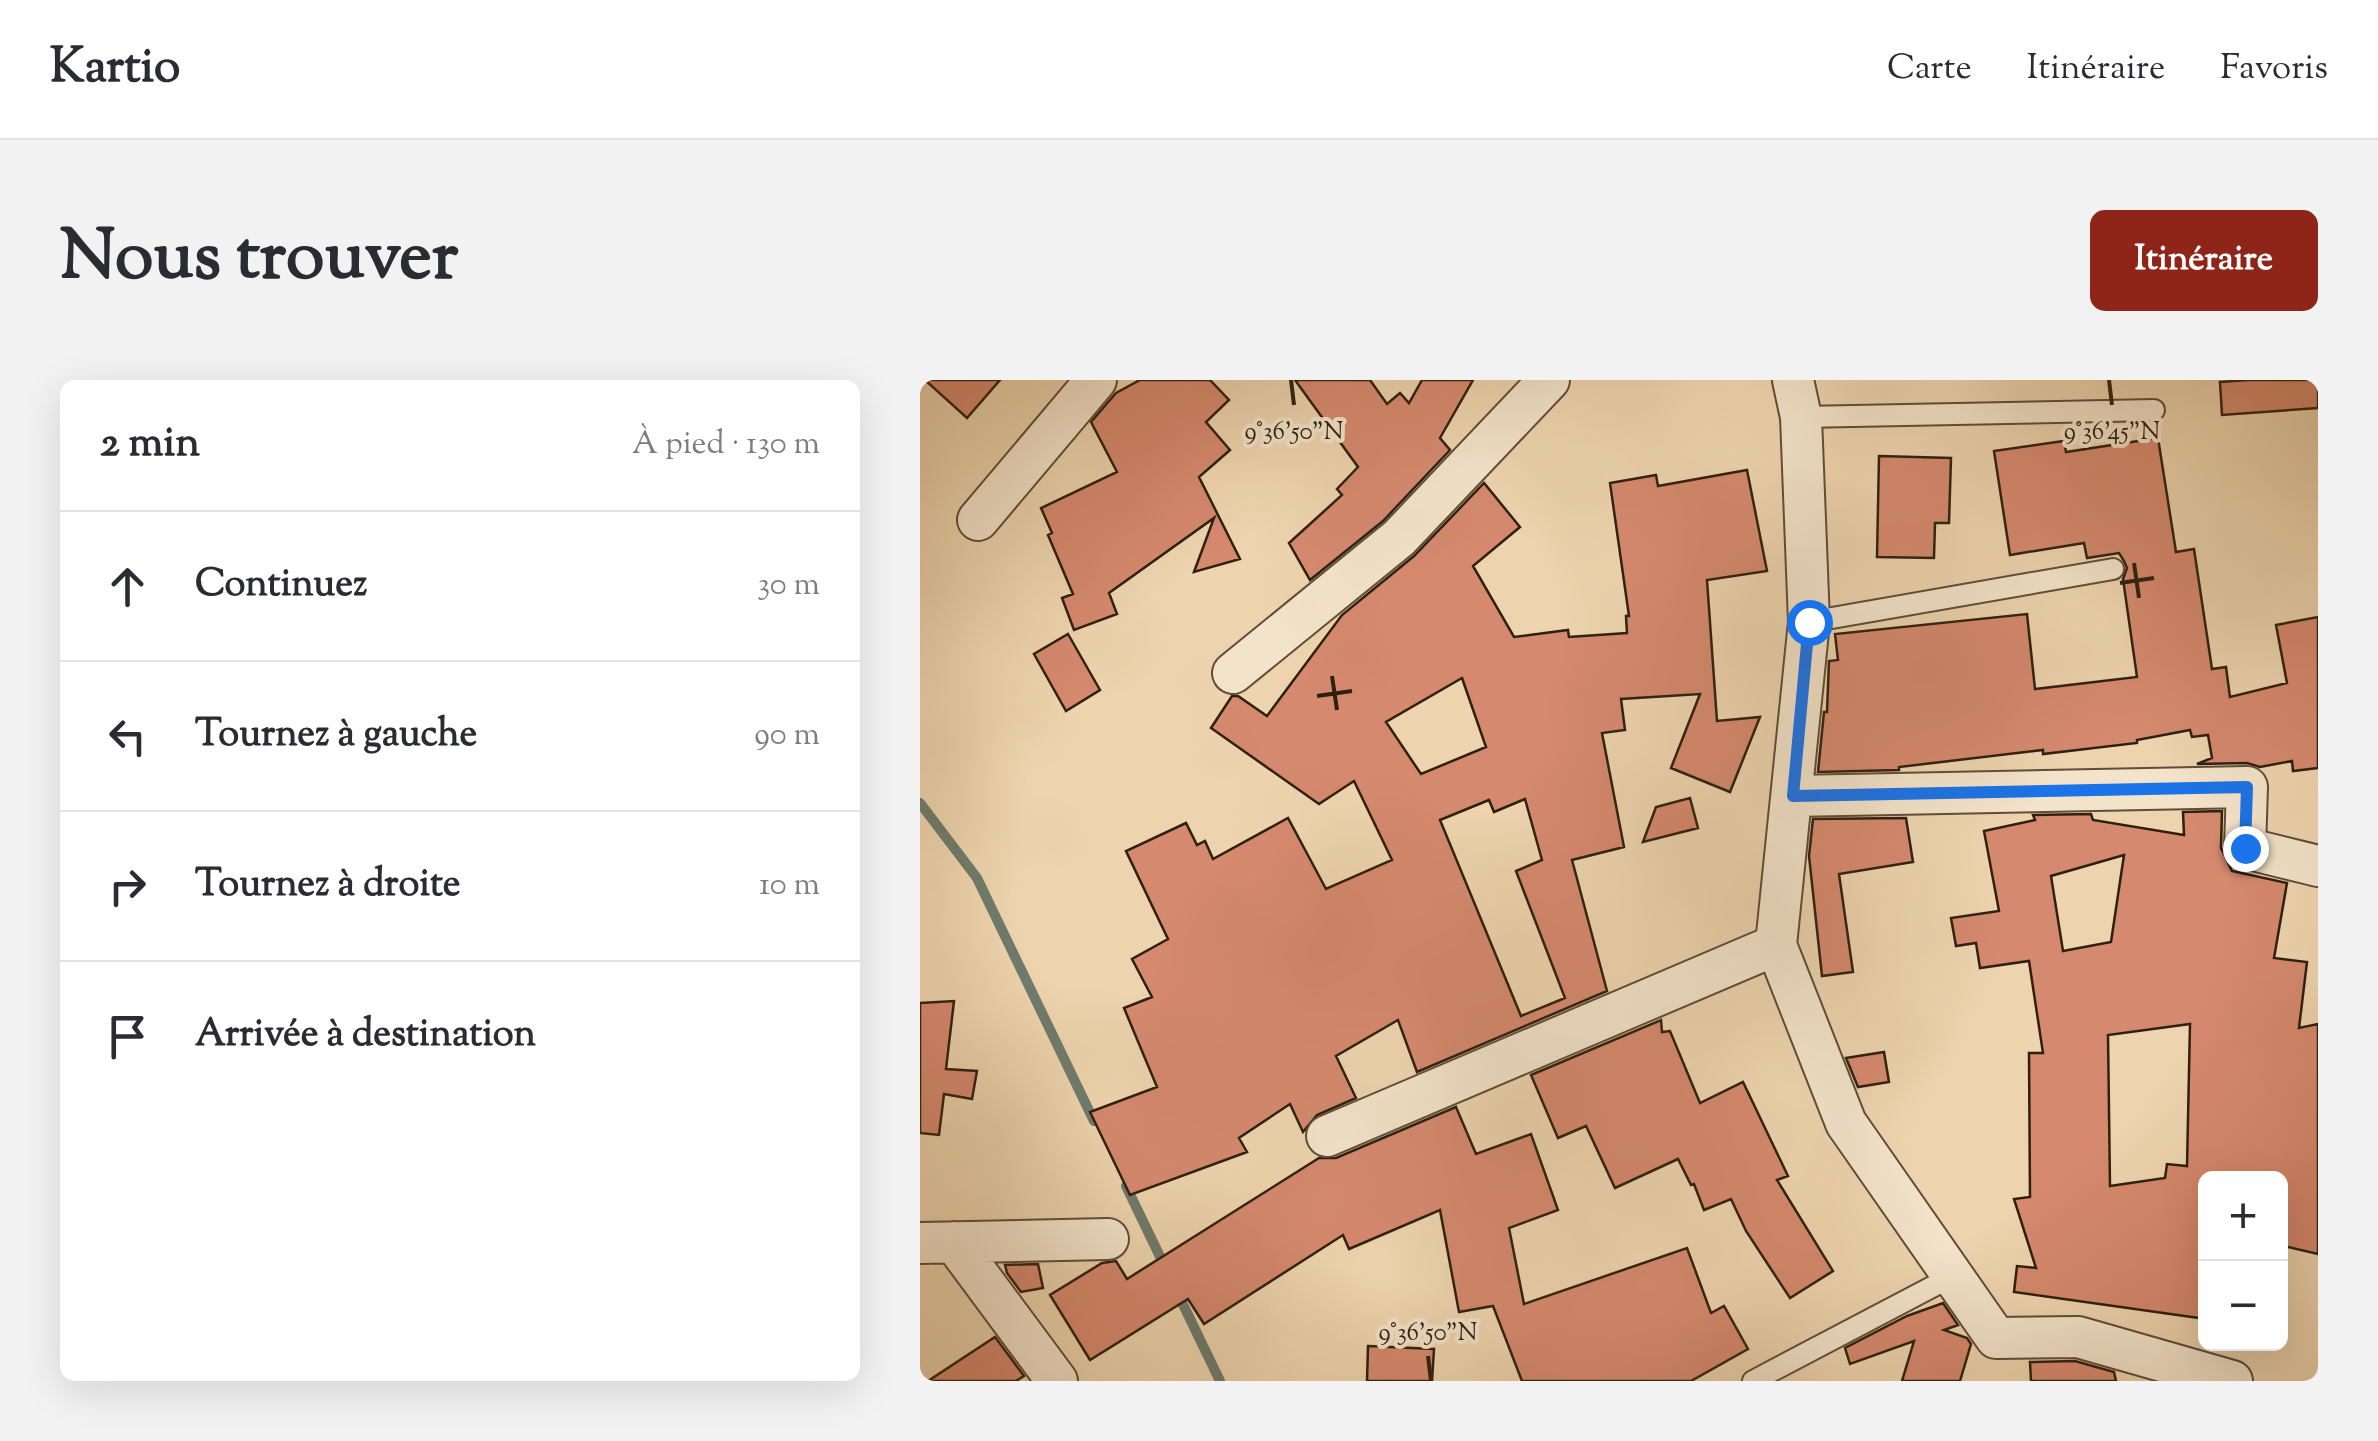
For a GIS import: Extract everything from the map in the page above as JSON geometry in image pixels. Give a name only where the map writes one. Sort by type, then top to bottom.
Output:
[{"type":"street","points":[[978,520],[1096,380]]},
{"type":"street","points":[[1234,673],[1400,538],[1549,380]]},
{"type":"street","points":[[1797,398],[1809,622],[1776,945],[1846,1123],[1996,1338],[2078,1337],[2232,1381]]},
{"type":"street","points":[[1793,796],[2247,787],[2245,848],[2318,866]]},
{"type":"street","points":[[1327,1136],[1776,945]]},
{"type":"street","points":[[937,1242],[1108,1239]]},
{"type":"street","points":[[937,1242],[1057,1381]]},
{"type":"lane","points":[[1797,398],[2154,410]]},
{"type":"lane","points":[[1809,622],[2113,569]]},
{"type":"lane","points":[[1753,1381],[1953,1276]]},
{"type":"building","points":[[925,380],[1000,380],[967,418]]},
{"type":"building","points":[[1140,380],[1210,380],[1229,400],[1206,422],[1230,450],[1199,477],[1240,559],[1194,572],[1214,518],[1109,593],[1117,614],[1074,630],[1062,598],[1073,594],[1041,508],[1117,472],[1091,422],[1116,393]]},
{"type":"building","points":[[1295,380],[1370,380],[1387,404],[1400,393],[1409,403],[1422,380],[1473,380],[1440,438],[1450,450],[1383,521],[1310,580],[1289,543],[1342,495],[1337,489],[1358,467]]},
{"type":"building","points":[[2318,380],[2318,408],[2222,415],[2220,382]]},
{"type":"building","points":[[2158,438],[2176,552],[2194,549],[2212,669],[2226,667],[2230,697],[2287,683],[2276,625],[2318,617],[2318,768],[2293,771],[2292,761],[2260,767],[2247,763],[2197,764],[2212,758],[2208,735],[2192,737],[2190,730],[2137,743],[2043,754],[2043,750],[1899,770],[1818,772],[1827,712],[1829,661],[1838,660],[1835,634],[2027,614],[2035,689],[2137,677],[2123,579],[2127,568],[2119,553],[2087,558],[2084,543],[2010,555],[1994,451],[2064,441],[2066,452]]},
{"type":"building","points":[[1879,456],[1951,458],[1949,523],[1935,523],[1934,558],[1877,557]]},
{"type":"building","points":[[1747,470],[1767,571],[1707,580],[1717,721],[1760,717],[1730,792],[1671,768],[1700,694],[1621,699],[1625,730],[1602,733],[1624,847],[1572,860],[1607,991],[1417,1072],[1398,1020],[1336,1056],[1356,1098],[1317,1115],[1303,1132],[1290,1104],[1239,1138],[1247,1152],[1130,1195],[1090,1112],[1157,1087],[1124,1008],[1152,997],[1132,959],[1168,939],[1126,851],[1186,823],[1197,845],[1205,841],[1213,859],[1288,818],[1326,889],[1392,860],[1354,781],[1319,804],[1211,728],[1232,696],[1267,716],[1342,615],[1414,556],[1484,483],[1520,527],[1473,566],[1514,637],[1568,630],[1569,637],[1627,633],[1629,616],[1610,483],[1656,475],[1658,486]],"holes":[[[1462,678],[1486,747],[1421,774],[1386,722]],[[1525,799],[1542,860],[1516,871],[1565,998],[1521,1016],[1440,820],[1489,800],[1494,812]]]},
{"type":"building","points":[[1068,634],[1100,690],[1066,711],[1034,654]]},
{"type":"building","points":[[1690,798],[1698,828],[1643,842],[1656,807]]},
{"type":"building","points":[[2222,811],[2221,848],[2232,871],[2287,883],[2274,958],[2307,962],[2299,1028],[2318,1024],[2318,1254],[2288,1247],[2288,1171],[2198,1171],[2198,1318],[2014,1292],[2017,1266],[2036,1268],[2014,1199],[2030,1197],[2029,1053],[2043,1053],[2029,961],[1980,968],[1976,943],[1956,946],[1951,918],[1999,911],[1984,831],[2035,820],[2033,815],[2091,814],[2093,820],[2184,835],[2183,812]],"holes":[[[2124,855],[2111,942],[2063,951],[2051,876]],[[2190,1024],[2187,1166],[2167,1164],[2165,1178],[2110,1186],[2108,1035]]]},
{"type":"building","points":[[1906,818],[1913,862],[1839,874],[1853,972],[1822,976],[1809,856],[1813,819]]},
{"type":"building","points":[[954,1001],[946,1069],[977,1071],[972,1099],[944,1094],[939,1135],[920,1133],[920,1003]]},
{"type":"building","points":[[1661,1020],[1662,1032],[1670,1031],[1700,1103],[1743,1082],[1788,1176],[1777,1180],[1833,1271],[1790,1298],[1746,1231],[1731,1199],[1704,1210],[1678,1159],[1615,1188],[1586,1126],[1558,1138],[1531,1075]]},
{"type":"building","points":[[1884,1052],[1889,1082],[1858,1087],[1846,1058]]},
{"type":"building","points":[[1456,1107],[1476,1154],[1531,1134],[1558,1210],[1509,1228],[1524,1304],[1687,1248],[1711,1313],[1724,1306],[1748,1349],[1691,1381],[1522,1381],[1493,1306],[1459,1312],[1440,1210],[1349,1249],[1343,1235],[1204,1324],[1188,1299],[1090,1360],[1050,1295],[1102,1263],[1116,1261],[1127,1279],[1319,1158],[1336,1158]]},
{"type":"building","points":[[1038,1264],[1043,1288],[1021,1292],[1005,1265]]},
{"type":"building","points":[[1943,1303],[1958,1325],[1944,1330],[1967,1338],[1971,1344],[1960,1381],[1902,1381],[1914,1341],[1850,1364],[1845,1348],[1907,1316]]},
{"type":"building","points":[[995,1337],[1024,1376],[1016,1381],[928,1381]]},
{"type":"building","points":[[1368,1346],[1434,1349],[1432,1381],[1367,1381]]},
{"type":"building","points":[[2075,1361],[2114,1372],[2116,1381],[2031,1381],[2030,1362]]},
{"type":"waterway","points":[[920,803],[977,878],[1094,1121]]},
{"type":"waterway","points":[[1126,1186],[1166,1269]]},
{"type":"waterway","points":[[1178,1294],[1220,1381]]},
{"type":"route","points":[[1809,622],[1793,796],[2247,787],[2245,848]]}]
